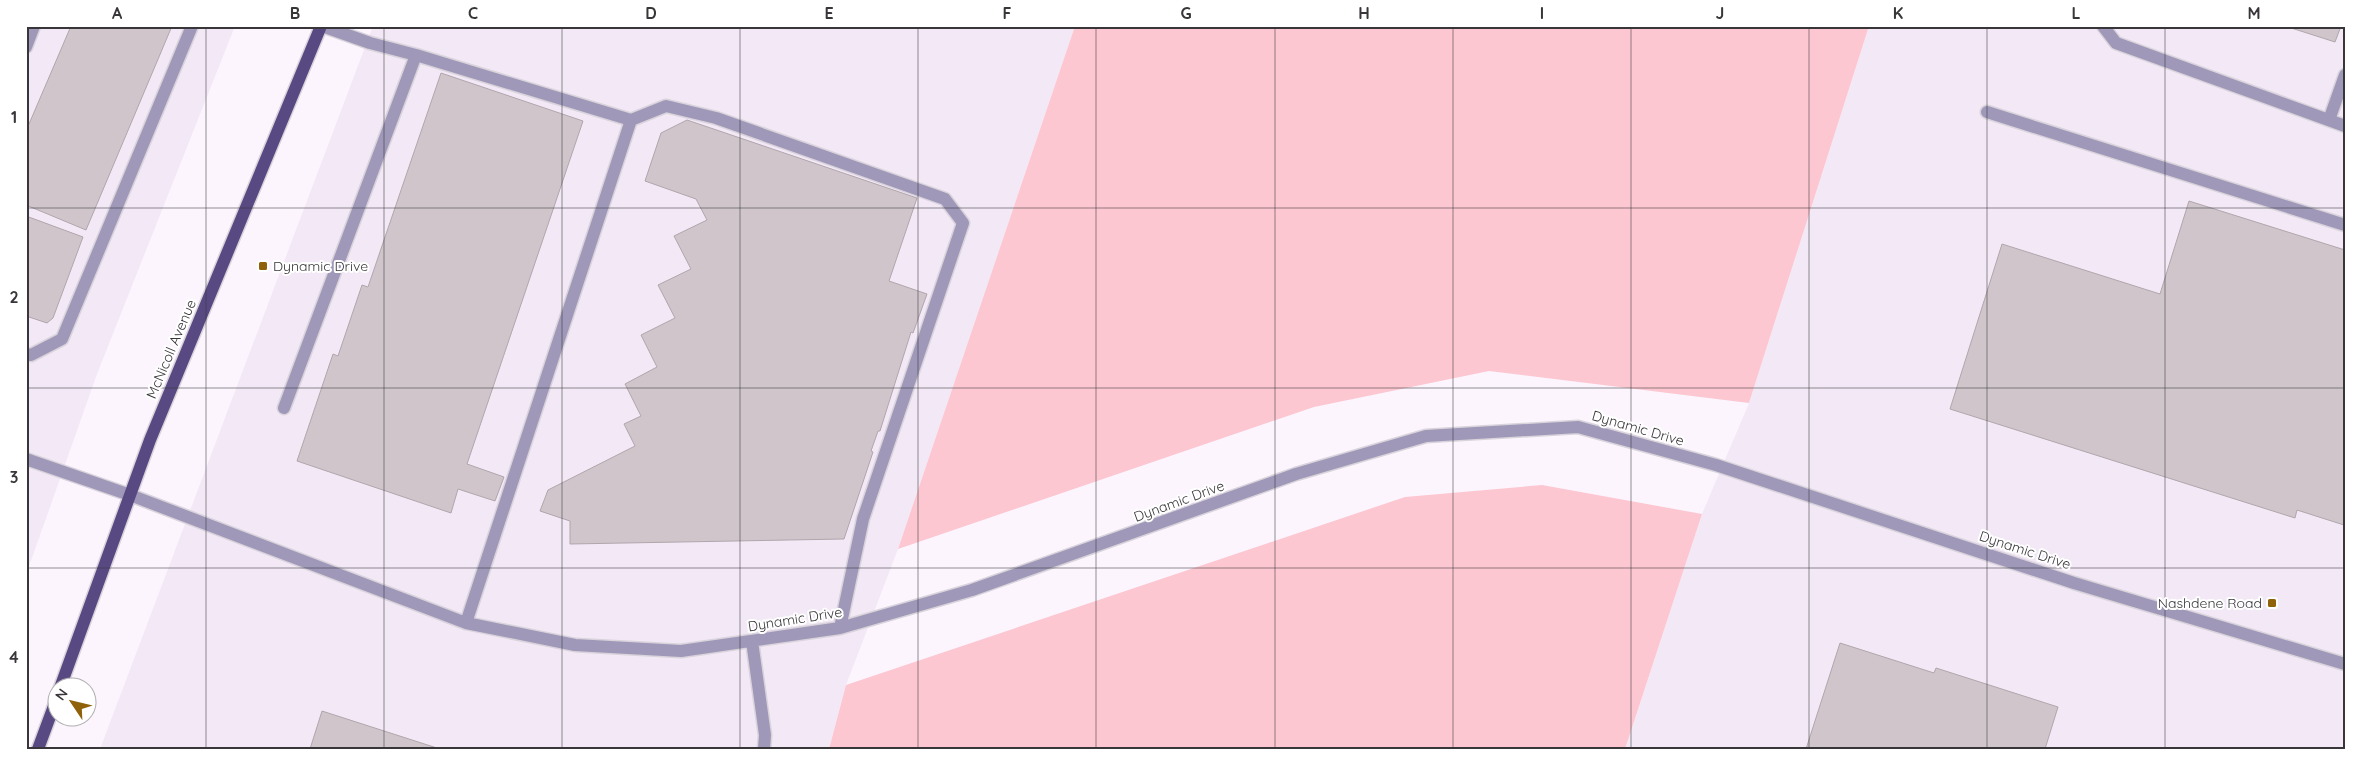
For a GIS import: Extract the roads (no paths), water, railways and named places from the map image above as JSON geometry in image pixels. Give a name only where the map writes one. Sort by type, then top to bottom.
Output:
[{"type":"main road","name":"McNicoll Avenue","points":[[64,678],[150,440],[322,26]]},
{"type":"main road","points":[[38,749],[48,722]]},
{"type":"street","points":[[26,47],[34,26]]},
{"type":"street","points":[[26,354],[31,355],[62,339],[192,26]]},
{"type":"street","points":[[322,26],[370,43],[416,55],[631,120],[666,106],[716,118],[945,199],[963,223],[863,519],[840,628]]},
{"type":"street","points":[[2103,26],[2116,43],[2345,126]]},
{"type":"street","points":[[284,408],[416,55]]},
{"type":"street","points":[[2329,120],[2345,75]]},
{"type":"street","points":[[1986,112],[2345,225]]},
{"type":"street","points":[[466,623],[631,120]]},
{"type":"street","name":"Dynamic Drive","points":[[26,459],[130,495],[466,623],[575,645],[681,651],[840,628],[972,590],[1296,474],[1426,436],[1578,427],[1716,466],[2074,583],[2345,664]]},
{"type":"street","points":[[752,641],[765,735],[764,749]]},
{"type":"place","name":"Dynamic Drive","points":[[263,266]]},
{"type":"place","name":"Nashdene Road","points":[[2272,603]]}]
